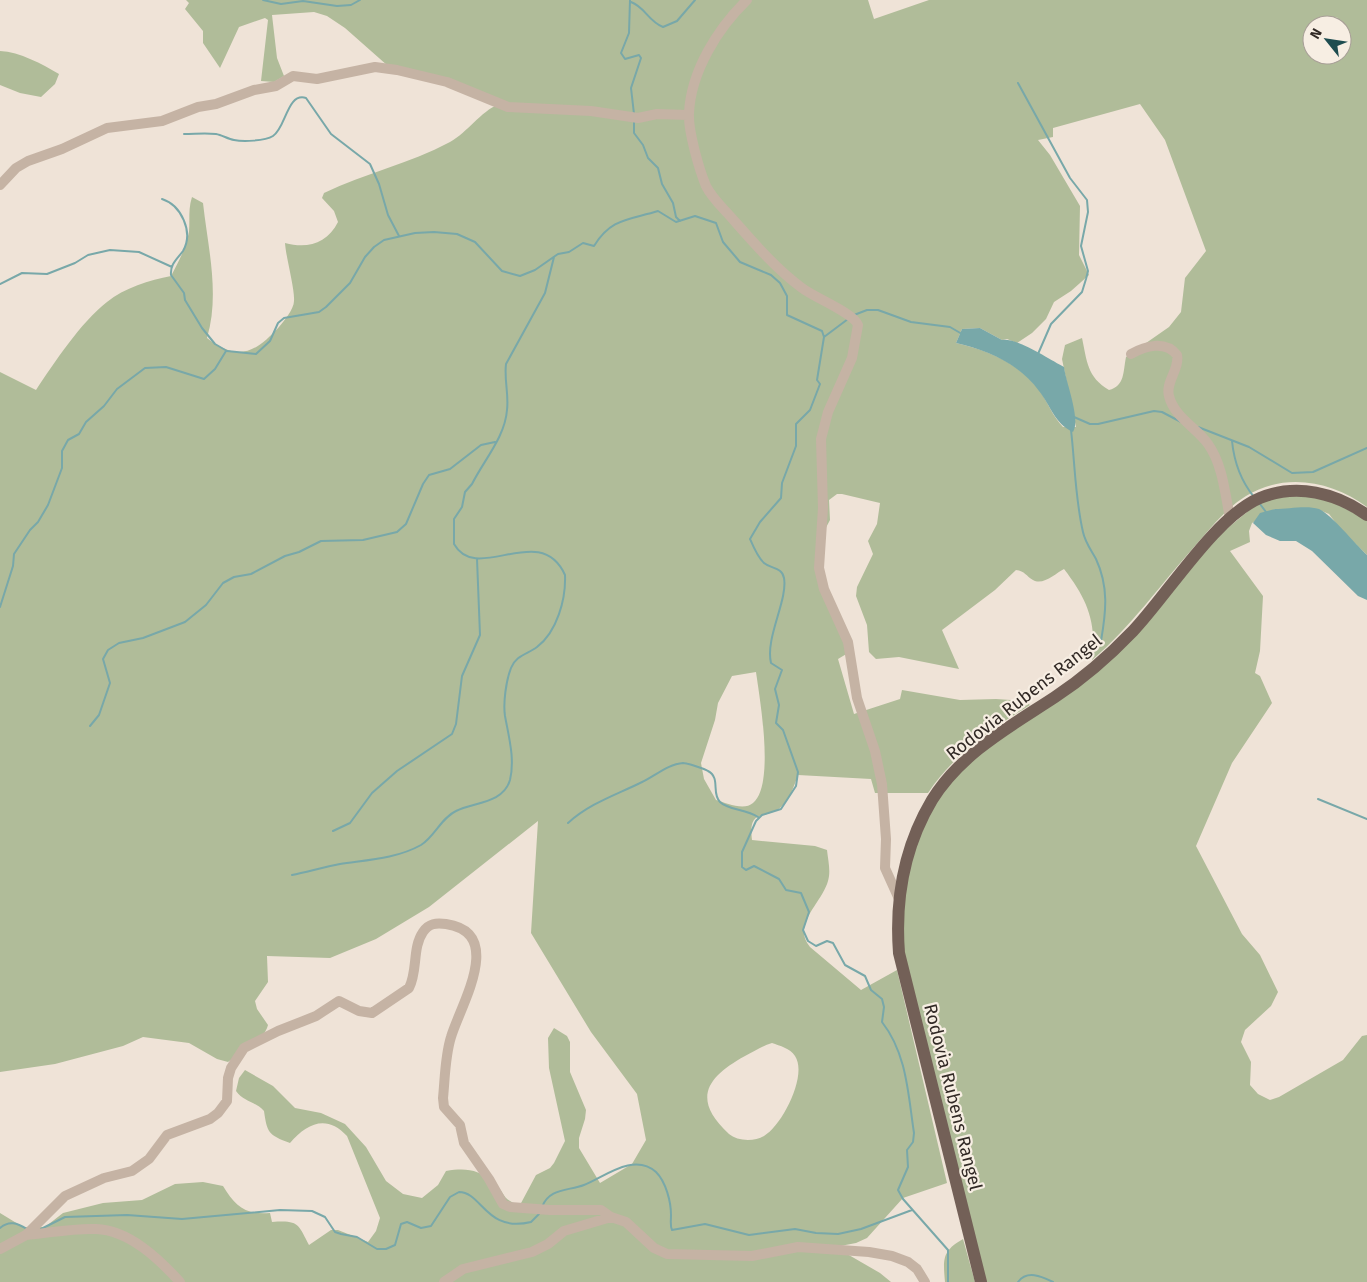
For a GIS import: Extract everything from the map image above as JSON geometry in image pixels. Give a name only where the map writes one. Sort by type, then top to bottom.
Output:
[{"type":"main road","name":"Rodovia Rubens Rangel","points":[[981,1282],[903,974],[898,933],[899,898],[902,878],[917,831],[932,800],[948,779],[984,745],[1078,680],[1114,650],[1134,630],[1230,518],[1261,497],[1298,490],[1335,496],[1367,516]]},
{"type":"street","points":[[746,0],[728,19],[704,60],[693,88],[688,115],[703,178],[713,197],[782,273],[827,304],[850,314],[858,325],[852,358],[828,412],[822,439],[823,508],[819,568],[824,589],[848,642],[857,698],[875,751],[882,784],[886,839],[885,868],[899,898]]},
{"type":"street","points":[[0,185],[16,168],[28,161],[62,149],[107,128],[162,121],[198,107],[216,104],[254,90],[276,86],[294,76],[317,79],[375,67],[397,70],[447,82],[504,106],[591,111],[635,118],[657,114],[688,115]]},
{"type":"street","points":[[1132,354],[1141,348],[1162,346],[1177,355],[1178,362],[1168,389],[1169,398],[1188,425],[1207,443],[1215,456],[1222,476],[1230,518]]},
{"type":"street","points":[[0,1249],[26,1235],[66,1196],[104,1178],[132,1171],[149,1159],[167,1135],[218,1113],[227,1101],[228,1078],[231,1068],[241,1052],[249,1046],[278,1031],[316,1016],[339,1001],[359,1011],[372,1013],[409,988],[419,939],[428,927],[438,923],[460,928],[471,937],[474,945],[476,973],[449,1042],[443,1098],[444,1107],[460,1125],[464,1143],[489,1179],[500,1201],[506,1206],[550,1210],[600,1210],[626,1222],[649,1244],[667,1254],[752,1256],[798,1247],[881,1254],[908,1262],[917,1269],[925,1282]]},
{"type":"street","points":[[444,1282],[463,1269],[532,1252],[548,1244],[564,1231],[611,1216]]},
{"type":"street","points":[[26,1235],[81,1229],[111,1231],[152,1255],[180,1282]]},
{"type":"green space","points":[[186,0],[868,0],[874,19],[929,0],[1367,0],[1367,507],[1339,491],[1308,483],[1276,484],[1246,496],[1218,520],[1120,634],[1092,660],[1093,634],[1088,612],[1079,591],[1064,569],[1041,581],[1033,580],[1016,570],[995,590],[942,630],[959,669],[899,657],[876,659],[869,652],[867,625],[856,596],[857,587],[873,554],[868,541],[877,524],[880,503],[842,494],[837,494],[829,500],[830,520],[821,537],[820,550],[833,618],[848,653],[838,659],[854,714],[900,699],[902,690],[960,700],[996,699],[1025,701],[1030,705],[987,734],[961,755],[949,766],[928,793],[875,793],[871,779],[798,775],[784,804],[775,811],[755,819],[751,830],[752,840],[815,846],[827,850],[828,881],[806,922],[804,931],[805,939],[810,947],[861,990],[897,970],[947,1183],[903,1198],[867,1238],[856,1243],[835,1247],[880,1273],[891,1282],[0,1282],[0,1213],[23,1227],[45,1227],[63,1213],[103,1203],[142,1200],[175,1184],[203,1182],[223,1186],[232,1199],[247,1211],[270,1213],[272,1222],[288,1222],[296,1225],[300,1228],[309,1245],[331,1230],[338,1230],[368,1242],[376,1231],[380,1218],[347,1136],[340,1129],[325,1123],[310,1126],[303,1130],[290,1143],[277,1138],[270,1132],[266,1124],[264,1111],[239,1095],[236,1091],[239,1078],[245,1070],[273,1086],[295,1108],[321,1113],[345,1124],[366,1147],[386,1181],[403,1194],[422,1198],[438,1185],[446,1171],[466,1170],[477,1172],[488,1178],[509,1201],[520,1205],[536,1175],[550,1168],[554,1163],[565,1141],[549,1068],[548,1038],[554,1028],[567,1036],[570,1042],[570,1072],[586,1110],[579,1138],[579,1148],[600,1183],[632,1164],[646,1140],[637,1094],[591,1032],[531,933],[538,821],[429,907],[376,939],[330,958],[267,956],[268,982],[255,1001],[257,1009],[268,1025],[257,1042],[228,1062],[217,1059],[189,1043],[143,1037],[123,1046],[55,1064],[0,1072],[0,372],[36,390],[87,320],[97,310],[114,297],[138,285],[171,276],[188,238],[192,197],[203,203],[212,271],[213,305],[207,338],[228,350],[237,352],[254,348],[279,327],[294,304],[285,243],[309,245],[316,243],[328,235],[338,222],[334,211],[322,198],[324,193],[450,142],[486,112],[499,104],[388,66],[345,28],[327,16],[314,12],[272,15],[277,58],[284,76],[274,82],[261,81],[268,20],[265,18],[239,27],[220,68],[203,43],[203,31],[185,9],[189,3]],"holes":[[[1140,104],[1165,140],[1206,251],[1185,278],[1181,312],[1169,327],[1126,357],[1121,382],[1114,388],[1109,390],[1096,380],[1092,374],[1082,338],[1065,345],[1062,359],[1076,427],[1063,427],[1040,391],[1023,373],[991,354],[956,343],[962,329],[980,328],[1002,340],[1007,339],[1017,343],[1032,333],[1046,319],[1054,302],[1071,291],[1089,275],[1079,255],[1080,206],[1050,155],[1038,140],[1053,137],[1053,128]],[[756,672],[763,721],[765,761],[763,779],[760,793],[753,803],[745,806],[735,806],[716,800],[704,779],[701,763],[715,720],[718,703],[732,676]],[[772,1043],[785,1048],[795,1056],[798,1064],[796,1087],[778,1122],[764,1136],[746,1140],[736,1138],[729,1134],[710,1110],[707,1099],[708,1090],[721,1072],[745,1056]]]},
{"type":"green space","points":[[0,51],[23,56],[59,74],[55,84],[41,97],[20,93],[0,85]]},
{"type":"green space","points":[[1318,494],[1367,520],[1367,555],[1341,530],[1329,514],[1317,509],[1275,509],[1252,523],[1249,531],[1250,542],[1230,551],[1263,596],[1260,651],[1255,673],[1260,676],[1272,703],[1232,763],[1196,846],[1242,934],[1260,955],[1278,992],[1271,1006],[1245,1030],[1241,1042],[1251,1062],[1250,1085],[1258,1094],[1270,1100],[1279,1097],[1343,1060],[1362,1036],[1367,1035],[1367,1282],[985,1282],[903,951],[903,885],[924,818],[961,767],[1077,685],[1212,541],[1264,498]]},
{"type":"green space","points":[[963,1239],[975,1282],[945,1282],[945,1256],[956,1243]]},
{"type":"water","points":[[980,328],[1002,340],[1024,345],[1064,367],[1074,410],[1075,426],[1073,432],[1061,424],[1031,381],[1013,366],[991,354],[956,343],[962,329]]},
{"type":"water","points":[[1303,507],[1319,509],[1336,523],[1367,555],[1367,600],[1358,596],[1312,551],[1296,541],[1280,541],[1266,535],[1253,523],[1260,513],[1275,509]]},
{"type":"waterway","points":[[263,0],[281,4],[303,1],[337,6],[351,5],[360,0]]},
{"type":"waterway","points":[[630,0],[629,33],[621,53],[625,59],[639,55],[641,58],[631,88],[634,114]]},
{"type":"waterway","points":[[631,2],[640,7],[663,27],[677,21],[695,0]]},
{"type":"waterway","points":[[1018,83],[1070,178],[1087,200],[1088,212],[1081,246],[1088,271],[1082,292],[1051,324],[1038,354]]},
{"type":"waterway","points":[[184,134],[216,134],[243,141],[269,138],[277,132],[295,100],[306,98],[331,134],[370,164],[379,184],[388,215],[399,236]]},
{"type":"waterway","points":[[634,121],[634,133],[643,145],[648,158],[658,168],[662,184],[673,203],[676,217],[680,221]]},
{"type":"waterway","points":[[162,199],[169,202],[180,213],[184,220],[187,236],[186,244],[173,265],[171,275],[184,293],[185,300],[202,328],[215,344],[227,351],[256,354],[270,341],[278,323],[284,318],[319,312],[350,283],[365,257],[384,240],[415,233],[457,234],[475,242],[502,271],[520,276],[535,270],[558,254],[569,252],[583,243],[594,246],[607,230],[622,221],[658,211],[676,222],[695,216],[716,223],[723,242],[740,262],[771,275],[780,283],[787,296],[787,315],[822,331],[824,337],[817,380],[820,384],[810,410],[796,424],[796,446],[782,483],[781,498],[760,522],[750,539],[762,561],[779,570],[784,578],[783,597],[771,642],[770,653],[771,663],[782,670],[775,689],[779,705],[776,723],[783,730],[798,772],[796,786],[781,809],[762,815],[756,821],[742,852],[742,867],[746,870],[754,866],[779,879],[786,890],[801,893],[809,912],[803,930],[808,941],[816,946],[827,941],[833,943],[845,965],[865,976],[871,990],[882,999],[884,1007],[882,1022],[897,1047],[902,1061],[914,1133],[913,1142],[907,1150],[908,1167],[898,1190],[903,1199],[948,1250],[948,1282]]},
{"type":"waterway","points":[[0,284],[22,273],[47,274],[75,263],[88,255],[110,250],[139,252],[172,267]]},
{"type":"waterway","points":[[292,875],[340,864],[391,856],[411,850],[426,841],[451,814],[501,794],[510,780],[512,756],[504,705],[509,673],[516,660],[537,647],[550,633],[562,604],[565,575],[554,560],[540,553],[525,552],[478,558],[464,555],[454,544],[454,519],[462,507],[465,492],[472,484],[502,430],[507,404],[506,364],[545,293],[554,257]]},
{"type":"waterway","points":[[854,315],[867,310],[878,310],[911,322],[950,327],[962,334]]},
{"type":"waterway","points":[[824,337],[848,319]]},
{"type":"waterway","points":[[0,607],[13,566],[14,554],[48,505],[62,468],[62,451],[68,440],[79,434],[86,422],[104,406],[117,389],[145,368],[166,367],[204,379],[215,369],[226,351]]},
{"type":"waterway","points":[[1074,417],[1090,424],[1098,424],[1154,411],[1162,412],[1181,422]]},
{"type":"waterway","points":[[1198,427],[1249,447],[1292,473],[1313,472],[1367,448]]},
{"type":"waterway","points":[[1071,430],[1080,519],[1087,543],[1100,569],[1105,590],[1105,610],[1101,641]]},
{"type":"waterway","points":[[1232,441],[1239,471],[1254,497]]},
{"type":"waterway","points":[[90,726],[99,715],[110,683],[103,659],[108,650],[119,643],[143,638],[185,622],[206,605],[223,583],[234,577],[251,574],[285,556],[299,552],[321,541],[363,540],[397,532],[406,524],[423,484],[429,475],[450,469],[481,445],[495,442]]},
{"type":"waterway","points":[[1260,504],[1266,512]]},
{"type":"waterway","points":[[333,831],[350,823],[372,793],[397,771],[452,734],[456,724],[462,676],[480,635],[477,559]]},
{"type":"waterway","points":[[568,823],[576,816],[602,801],[671,766],[683,763],[712,774],[717,798],[723,805],[758,817]]},
{"type":"waterway","points":[[1318,799],[1367,819]]},
{"type":"waterway","points":[[542,1207],[549,1196],[554,1193],[584,1185],[619,1168],[638,1164],[647,1166],[656,1172],[663,1181],[670,1204],[672,1230],[705,1224],[749,1235],[795,1229],[816,1233],[838,1234],[861,1229],[912,1210]]},
{"type":"waterway","points":[[41,1229],[65,1217],[127,1215],[182,1219],[280,1210],[312,1211],[325,1217],[335,1232],[357,1237],[377,1249],[386,1249],[395,1245],[401,1224],[407,1222],[421,1228],[431,1226],[450,1197],[459,1192],[474,1198],[487,1211],[504,1222],[516,1224],[531,1222],[539,1214]]},
{"type":"waterway","points":[[0,1228],[13,1223],[27,1229]]},
{"type":"waterway","points":[[1018,1282],[1030,1275],[1039,1276],[1053,1282]]}]
